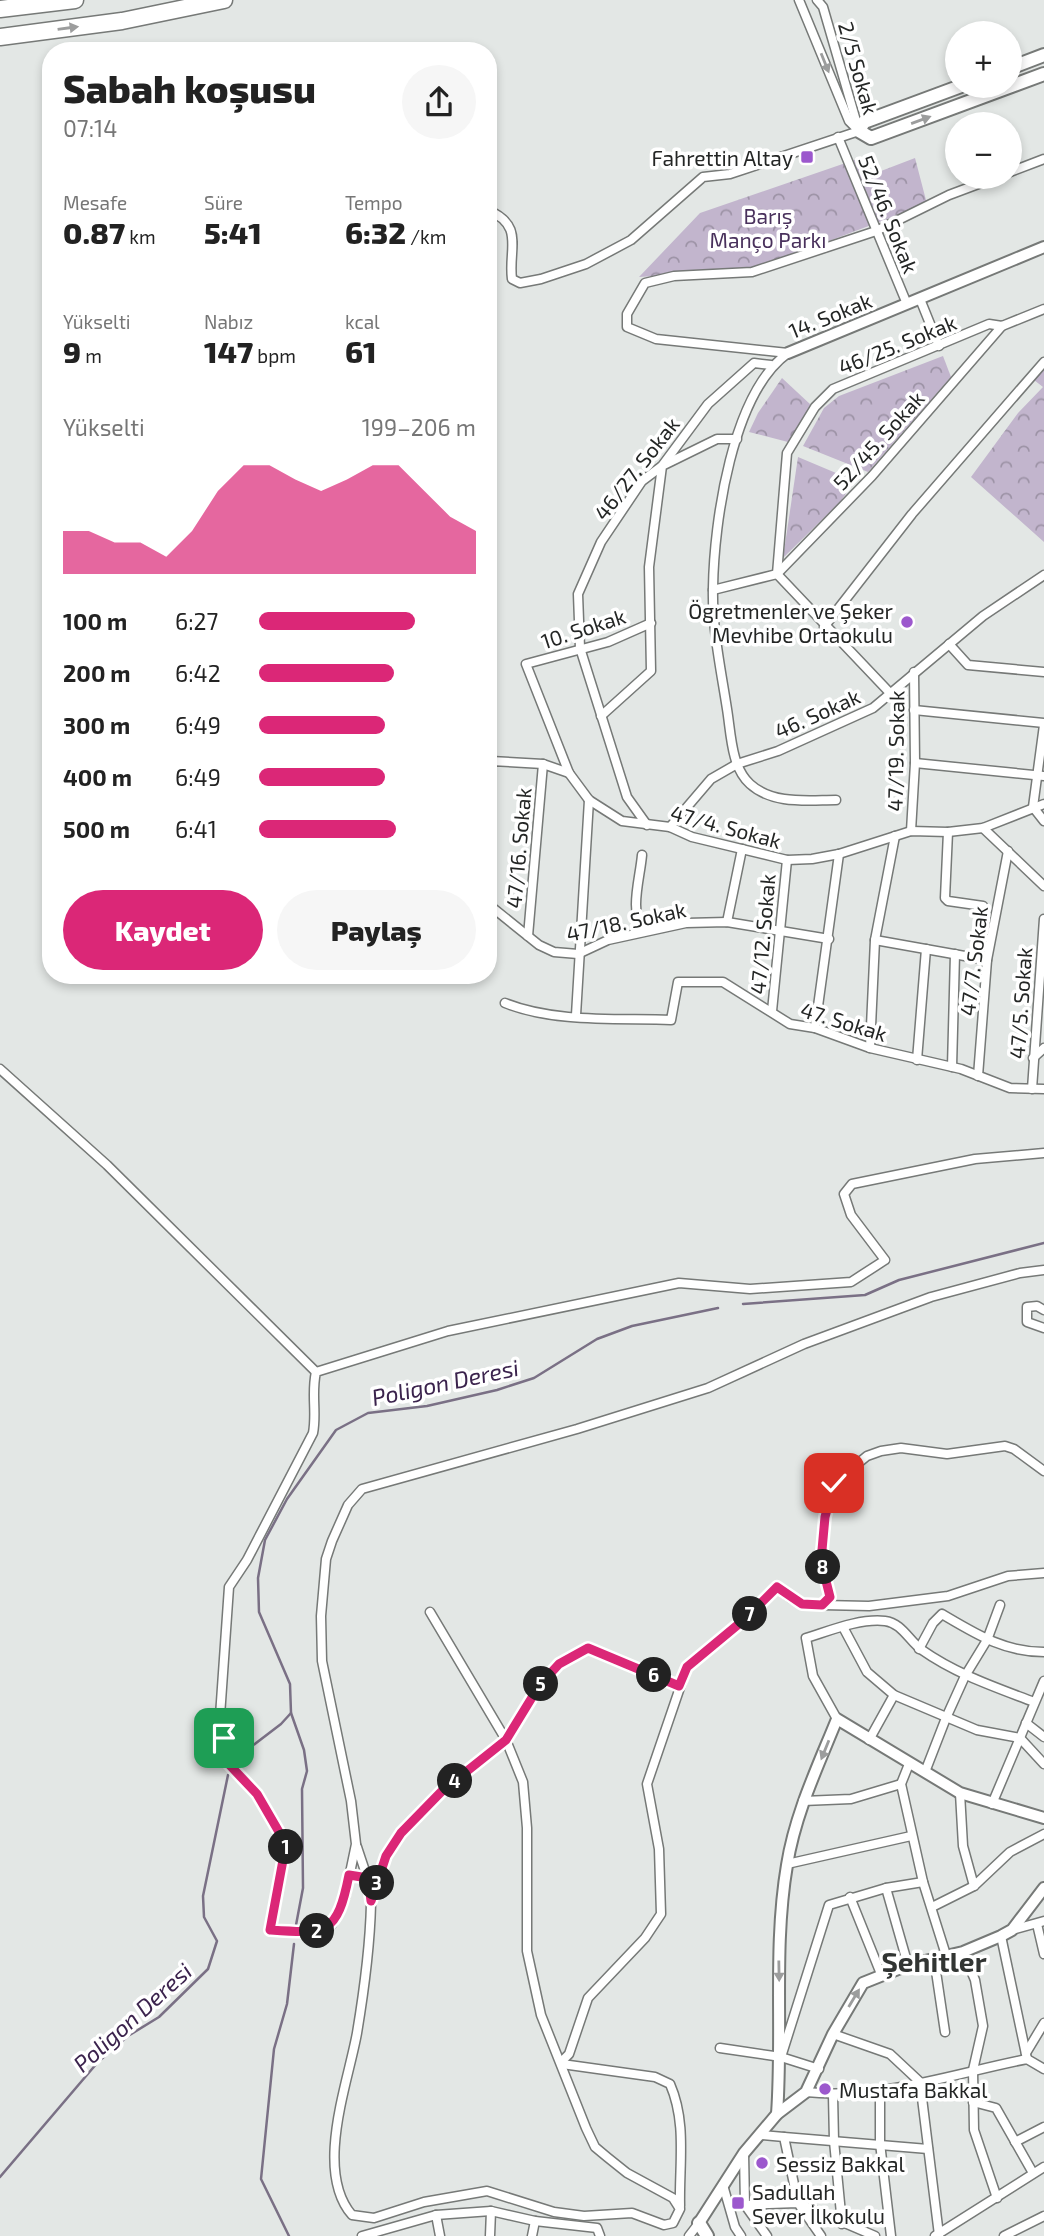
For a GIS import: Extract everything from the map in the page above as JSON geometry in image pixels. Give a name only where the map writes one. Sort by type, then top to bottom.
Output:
[{"type":"highway","points":[[0,9],[75,0]]},
{"type":"highway","points":[[0,37],[122,21],[225,0]]},
{"type":"main road","points":[[1022,63],[1044,55]]},
{"type":"main road","points":[[945,92],[863,122],[859,131],[871,138],[1044,74]]},
{"type":"main road","points":[[699,2223],[706,2236]]},
{"type":"street","name":"2/5 Sokak","points":[[799,0],[849,121],[859,131]]},
{"type":"street","name":"2/5 Sokak","points":[[817,0],[822,7],[859,131]]},
{"type":"street","points":[[497,214],[512,232],[512,279],[520,283],[541,279],[586,264],[631,240],[703,177],[730,174],[859,131]]},
{"type":"street","name":"52/46. Sokak","points":[[838,138],[907,304]]},
{"type":"street","points":[[1022,167],[1044,159]]},
{"type":"street","points":[[876,231],[964,189]]},
{"type":"street","name":"14. Sokak","points":[[876,231],[752,272],[674,276],[645,283],[627,314],[627,327],[636,332],[693,345],[788,353],[1044,247]]},
{"type":"street","name":"52/46. Sokak","points":[[920,299],[939,346]]},
{"type":"street","name":"46/25. Sokak","points":[[777,574],[787,453],[815,407],[834,389],[989,324],[1002,326],[1044,309]]},
{"type":"street","name":"52/45. Sokak","points":[[777,574],[872,476],[1002,326]]},
{"type":"street","points":[[788,353],[771,365],[744,413],[721,500],[713,590],[717,649],[737,764],[750,785],[784,800],[836,800]]},
{"type":"street","points":[[824,627],[912,514],[1044,362]]},
{"type":"street","name":"46/27. Sokak","points":[[648,825],[627,797],[580,648],[578,594],[608,532],[642,481],[662,466],[708,404],[754,363],[771,365]]},
{"type":"street","points":[[601,716],[651,671],[649,567],[662,466],[717,439],[737,439]]},
{"type":"street","points":[[713,590],[777,574],[824,627],[890,693]]},
{"type":"street","name":"46. Sokak","points":[[670,827],[711,779],[737,764],[778,751],[873,708],[983,617],[1044,575]]},
{"type":"street","name":"10. Sokak","points":[[526,664],[608,642],[651,623]]},
{"type":"street","points":[[949,644],[968,665],[1044,672]]},
{"type":"street","name":"47/4. Sokak","points":[[526,664],[569,773],[589,800],[622,821],[670,827],[692,837],[787,860],[839,854],[911,831],[948,832],[983,828],[1044,804]]},
{"type":"street","name":"47/19. Sokak","points":[[911,831],[915,763],[914,672]]},
{"type":"street","points":[[914,710],[1044,724],[1041,776],[1033,807],[1044,821]]},
{"type":"street","points":[[497,761],[543,764],[569,773]]},
{"type":"street","points":[[915,763],[1041,776]]},
{"type":"street","name":"47/16. Sokak","points":[[528,936],[543,764]]},
{"type":"street","points":[[576,1016],[589,800]]},
{"type":"street","points":[[983,828],[1044,886]]},
{"type":"street","points":[[948,832],[944,898],[948,901],[983,906]]},
{"type":"street","points":[[870,1048],[875,940],[895,836]]},
{"type":"street","points":[[727,922],[743,849]]},
{"type":"street","name":"47/7. Sokak","points":[[978,1076],[987,960],[1008,851]]},
{"type":"street","points":[[815,1028],[839,854]]},
{"type":"street","points":[[642,855],[635,920],[643,931]]},
{"type":"street","name":"47/12. Sokak","points":[[772,1011],[787,860]]},
{"type":"street","name":"47/18. Sokak","points":[[497,911],[528,936],[554,952],[578,954],[608,940],[629,938],[643,931],[686,923],[727,922],[829,939]]},
{"type":"street","name":"47/5. Sokak","points":[[1032,1090],[1044,919]]},
{"type":"street","points":[[875,940],[987,960]]},
{"type":"street","points":[[917,1060],[926,949]]},
{"type":"street","points":[[952,1067],[956,954]]},
{"type":"street","name":"47. Sokak","points":[[505,1003],[520,1009],[576,1016],[671,1020],[678,982],[723,982],[790,1024],[815,1028],[870,1048],[952,1067],[1010,1088],[1044,1089]]},
{"type":"street","points":[[1033,1058],[1044,1048]]},
{"type":"street","points":[[0,1069],[107,1165],[316,1372]]},
{"type":"street","points":[[316,1372],[448,1331],[679,1283],[750,1289],[851,1282],[885,1260],[851,1215],[844,1194],[852,1184],[975,1159],[1044,1153]]},
{"type":"street","points":[[371,1901],[368,1878],[356,1844],[351,1801],[320,1648],[326,1559],[348,1505],[362,1489],[577,1429],[708,1388],[794,1349],[931,1297],[1020,1273],[1044,1270]]},
{"type":"street","points":[[1044,1310],[1037,1306],[1027,1307],[1027,1322],[1044,1328]]},
{"type":"street","points":[[316,1372],[311,1400],[315,1423],[313,1433],[247,1560],[229,1587],[220,1716],[224,1738],[223,1758],[257,1794],[286,1844],[270,1930],[314,1933],[332,1924],[345,1897],[356,1844]]},
{"type":"street","points":[[822,1605],[830,1597],[821,1561],[829,1497],[834,1483],[867,1456],[901,1448],[947,1454],[1005,1446],[1044,1471]]},
{"type":"street","points":[[561,2063],[569,2054],[588,1998],[651,1932],[662,1914],[659,1849],[647,1784],[687,1667],[746,1618],[777,1587],[802,1604],[869,1606],[948,1596],[1008,1576],[1044,1573]]},
{"type":"street","points":[[925,1772],[946,1718],[965,1676],[987,1640],[1000,1605]]},
{"type":"street","points":[[430,1612],[506,1740],[523,1782],[527,1828],[527,1951],[541,2015],[595,2147],[627,2173],[673,2198],[680,2209]]},
{"type":"street","points":[[919,1649],[933,1623],[942,1614],[987,1640],[1018,1652],[1044,1653]]},
{"type":"street","points":[[1034,1702],[965,1676],[919,1649],[897,1625],[884,1621],[843,1627],[806,1638],[813,1676],[837,1719],[960,1793],[1044,1818]]},
{"type":"street","points":[[843,1627],[867,1672],[894,1695],[977,1730],[1020,1738],[1044,1764]]},
{"type":"street","points":[[561,2063],[655,2077],[670,2084],[681,2121],[680,2209],[673,2223],[664,2225],[632,2213],[584,2216],[554,2212],[486,2191],[424,2202],[374,2218],[352,2215],[343,2204],[338,2189],[336,2141],[344,2081],[358,2028],[371,1901],[386,1856],[401,1833],[442,1791],[506,1740],[539,1686],[559,1664],[588,1648],[679,1686]]},
{"type":"street","points":[[992,1804],[1044,1682]]},
{"type":"street","points":[[869,1740],[894,1695]]},
{"type":"street","points":[[777,2114],[781,2057],[779,1946],[787,1864],[803,1801],[837,1719]]},
{"type":"street","points":[[1026,1723],[1044,1737]]},
{"type":"street","points":[[909,1764],[901,1784],[911,1836],[946,1955]]},
{"type":"street","points":[[803,1801],[851,1799],[901,1784]]},
{"type":"street","points":[[960,1793],[963,1846],[974,1886]]},
{"type":"street","points":[[932,1907],[974,1886],[1010,1852],[1044,1834]]},
{"type":"street","points":[[787,1864],[911,1836]]},
{"type":"street","points":[[349,1875],[368,1878]]},
{"type":"street","points":[[781,2057],[829,1905],[886,1888],[923,1882]]},
{"type":"street","points":[[886,1888],[908,1965]]},
{"type":"street","points":[[1012,1930],[1044,1888]]},
{"type":"street","points":[[850,1897],[881,1974]]},
{"type":"street","points":[[689,2236],[744,2153],[777,2114],[806,2092],[833,2034],[863,1983],[881,1974],[963,1952],[1012,1930],[1041,1923],[1044,1954]]},
{"type":"street","points":[[1001,1936],[1026,2056],[1044,2068]]},
{"type":"street","points":[[963,1952],[975,1980],[983,2026],[973,2070],[974,2130],[997,2198]]},
{"type":"street","points":[[934,1958],[945,2032]]},
{"type":"street","points":[[806,2092],[833,2095],[880,2090],[1026,2056],[1044,2023]]},
{"type":"street","points":[[833,2034],[890,2054],[920,2082],[937,2236],[1044,2167]]},
{"type":"street","points":[[720,2048],[781,2057],[819,2069]]},
{"type":"street","points":[[880,2090],[880,2143],[891,2236]]},
{"type":"street","points":[[833,2095],[834,2141],[842,2224]]},
{"type":"street","points":[[973,2102],[996,2108],[1033,2173]]},
{"type":"street","points":[[1015,2142],[1044,2127]]},
{"type":"street","points":[[761,2134],[928,2148]]},
{"type":"street","points":[[784,2137],[798,2203],[821,2236]]},
{"type":"street","points":[[744,2153],[745,2205],[767,2236]]},
{"type":"street","points":[[723,2185],[735,2227],[741,2236]]},
{"type":"street","points":[[745,2205],[798,2203],[875,2236]]},
{"type":"street","points":[[489,2236],[491,2211]]},
{"type":"street","points":[[362,2236],[436,2215],[491,2211],[535,2221],[597,2228],[600,2236]]},
{"type":"street","points":[[436,2215],[440,2236]]},
{"type":"street","points":[[1004,2236],[1044,2216]]},
{"type":"street","points":[[532,2236],[535,2221]]},
{"type":"green space","name":"Barış Manço Parkı","points":[[863,157],[868,176],[915,158],[927,204],[752,270],[639,277],[700,213]]},
{"type":"green space","points":[[943,356],[951,377],[868,472],[803,446],[824,408],[839,396]]},
{"type":"green space","points":[[1044,369],[1044,542],[971,477],[1018,413],[1043,387],[1034,380]]},
{"type":"green space","points":[[782,378],[811,405],[788,442],[749,432],[758,413]]},
{"type":"green space","points":[[798,457],[855,481],[840,502],[783,558]]},
{"type":"waterway","name":"Poligon Deresi","points":[[743,1304],[865,1295],[899,1280],[1044,1243]]},
{"type":"waterway","name":"Poligon Deresi","points":[[239,1756],[281,1724],[291,1713],[290,1684],[259,1612],[258,1578],[265,1540],[287,1499],[336,1430],[368,1413],[427,1406],[497,1390],[534,1378],[597,1339],[632,1326],[718,1308]]},
{"type":"waterway","points":[[291,1713],[304,1750],[307,1771],[302,1789],[303,1888],[296,1925]]},
{"type":"waterway","name":"Poligon Deresi","points":[[0,2177],[98,2062],[128,2036],[159,2017],[208,1969],[217,1941],[204,1917],[203,1896],[228,1775]]},
{"type":"waterway","points":[[289,2236],[261,2179],[274,2049],[287,2004],[294,1944]]},
{"type":"place","name":"Fahrettin Altay","points":[[807,157]]},
{"type":"place","name":"Ögretmenler ve Şeker Mevhibe Ortaokulu","points":[[907,622]]},
{"type":"place","name":"Mustafa Bakkal","points":[[825,2089]]},
{"type":"place","name":"Sessiz Bakkal","points":[[762,2163]]},
{"type":"place","name":"Sadullah Sever İlkokulu","points":[[738,2203]]},
{"type":"district","name":"Şehitler","points":[[934,1961]]},
{"type":"route","points":[[224,1738],[223,1758],[257,1794],[286,1844],[270,1930],[314,1933],[332,1924],[345,1897],[349,1875],[368,1878],[371,1901],[386,1856],[401,1833],[442,1791],[506,1740],[539,1686],[559,1664],[588,1648],[604,1652],[679,1686],[687,1667],[746,1618],[769,1592],[777,1587],[802,1604],[813,1607],[822,1605],[830,1597],[821,1561],[825,1517],[834,1483]]}]
